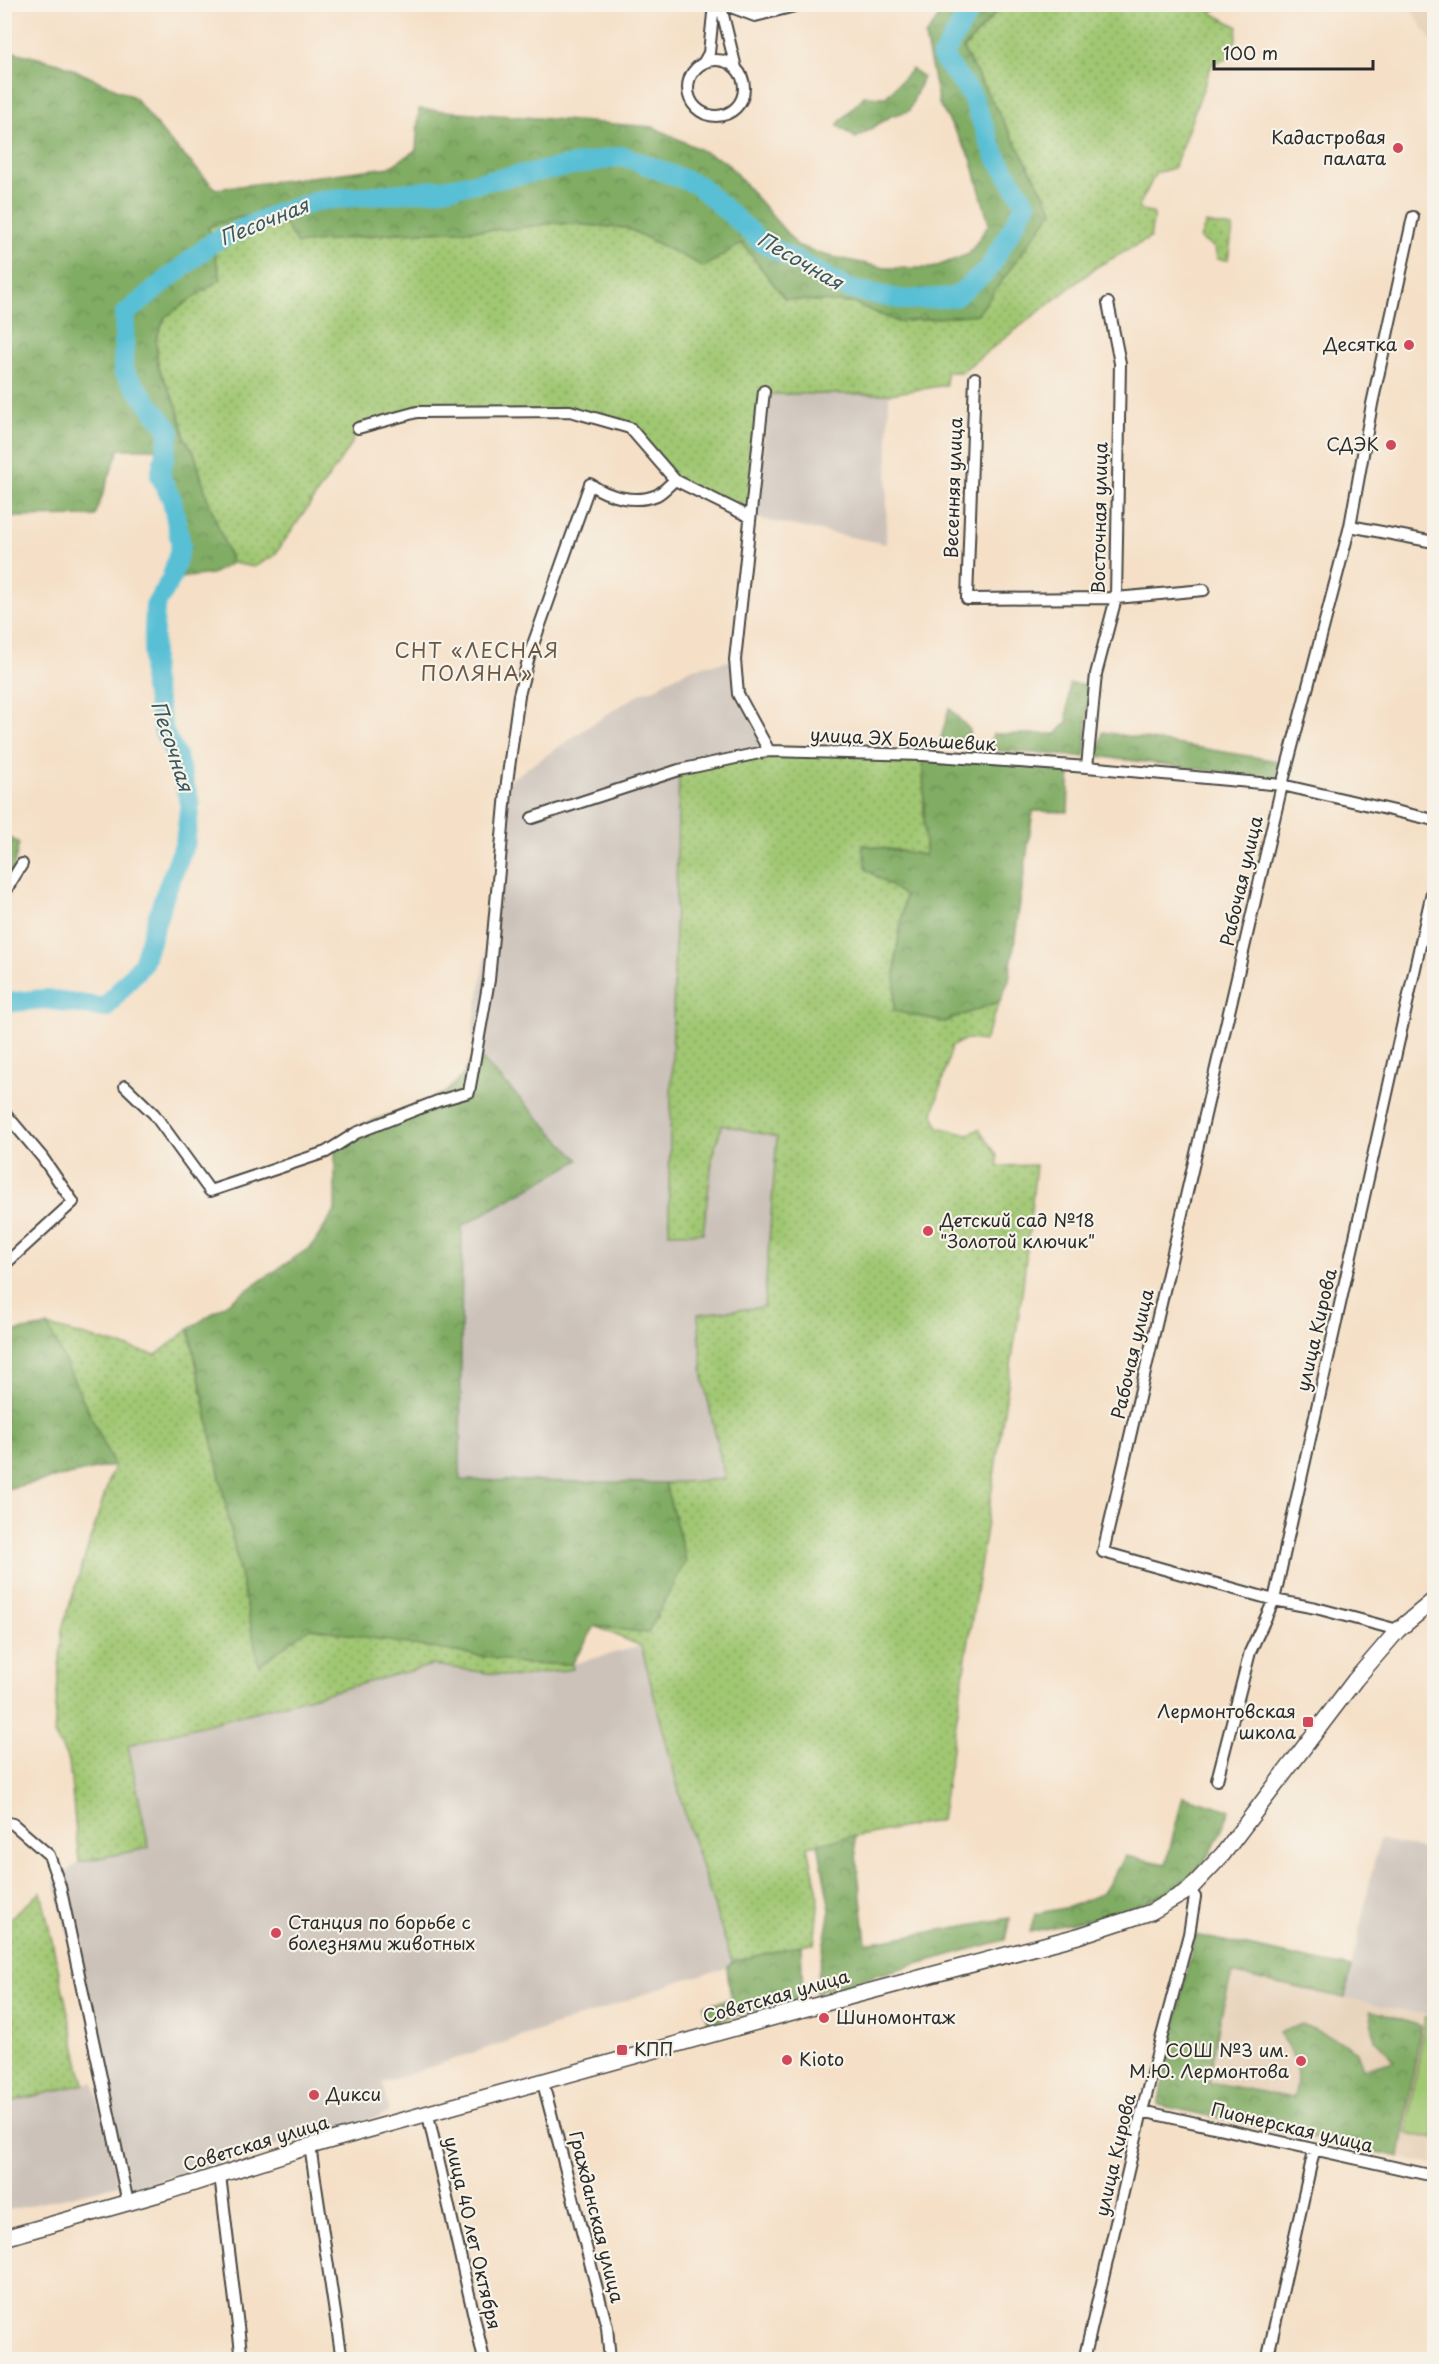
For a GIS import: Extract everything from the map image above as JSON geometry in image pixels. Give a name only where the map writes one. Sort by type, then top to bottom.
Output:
[{"type":"main road","name":"Советская улица","points":[[4,2238],[128,2203],[310,2146],[1078,1936],[1151,1912],[1189,1890],[1223,1854],[1355,1680],[1398,1629],[1434,1600]]},
{"type":"street","points":[[715,4],[722,12],[736,68],[744,80],[743,97],[732,112],[714,117],[697,110],[688,94],[688,84],[691,75],[710,53],[715,4]]},
{"type":"street","points":[[723,4],[755,16],[803,4]]},
{"type":"street","points":[[704,62],[721,60],[736,68]]},
{"type":"street","name":"Рабочая улица","points":[[1274,1600],[1103,1552],[1282,785],[1350,526],[1372,404],[1413,217]]},
{"type":"street","name":"Восточная улица","points":[[1087,767],[1096,674],[1116,598],[1120,363],[1108,303]]},
{"type":"street","name":"Весенняя улица","points":[[975,378],[967,599],[1116,598]]},
{"type":"street","points":[[764,391],[735,660],[738,694],[769,752]]},
{"type":"street","points":[[358,428],[417,412],[570,411],[630,428],[675,480],[748,516]]},
{"type":"street","points":[[125,1086],[154,1114],[210,1191],[326,1152],[356,1133],[438,1101],[468,1092],[489,980],[507,782],[519,694],[530,653],[590,484],[599,490],[636,501],[658,495],[675,480]]},
{"type":"street","points":[[1350,526],[1434,542]]},
{"type":"street","points":[[1116,598],[1204,590]]},
{"type":"street","name":"улица ЭХ Большевик","points":[[532,819],[679,770],[769,752],[911,755],[1087,767],[1282,785],[1434,820]]},
{"type":"street","points":[[4,893],[22,864]]},
{"type":"street","name":"улица Кирова","points":[[1217,1780],[1250,1652],[1274,1600],[1434,884]]},
{"type":"street","points":[[4,1112],[42,1157],[74,1202],[4,1265]]},
{"type":"street","points":[[1274,1600],[1398,1629]]},
{"type":"street","points":[[4,1822],[13,1824],[49,1855],[60,1886],[128,2203]]},
{"type":"street","name":"улица Кирова","points":[[1084,2360],[1142,2111],[1189,1934],[1195,1897],[1189,1890]]},
{"type":"street","name":"Гражданская улица","points":[[543,2083],[606,2327],[610,2360]]},
{"type":"street","name":"Пионерская улица","points":[[1142,2111],[1434,2176]]},
{"type":"street","name":"улица 40 лет Октября","points":[[428,2115],[484,2360]]},
{"type":"street","points":[[310,2146],[342,2360]]},
{"type":"street","points":[[1267,2360],[1314,2151]]},
{"type":"street","points":[[220,2175],[242,2360]]},
{"type":"shaded area","points":[[1408,5],[1434,5],[1434,45]]},
{"type":"shaded area","points":[[769,394],[889,394],[886,544],[755,518]]},
{"type":"shaded area","points":[[735,660],[738,694],[769,751],[679,770],[669,1188],[669,1233],[696,1231],[722,1125],[777,1136],[764,1307],[698,1314],[703,1377],[725,1479],[665,1483],[460,1480],[462,1226],[578,1160],[476,1053],[472,1036],[496,893],[507,782],[643,692],[655,689],[693,668]]},
{"type":"shaded area","points":[[641,1646],[686,1818],[732,1962],[727,1968],[682,1980],[593,2013],[382,2083],[389,2113],[131,2188],[54,1881],[79,1862],[149,1848],[128,1745],[433,1665],[516,1677],[573,1668],[572,1664]]},
{"type":"shaded area","points":[[1379,1839],[1434,1852],[1434,2017],[1345,1998]]},
{"type":"shaded area","name":"СОШ №3 им. М.Ю. Лермонтова","points":[[1195,1935],[1351,1968],[1345,1998],[1434,2017],[1434,2165],[1158,2105]]},
{"type":"shaded area","points":[[94,2082],[118,2185],[5,2211],[5,2103]]},
{"type":"green space","points":[[947,5],[1003,5],[963,49],[1053,210],[978,314],[898,322],[853,303],[785,299],[742,243],[704,267],[627,228],[556,223],[511,229],[396,233],[297,244],[278,213],[241,217],[208,227],[221,279],[165,317],[156,339],[158,367],[177,406],[185,439],[194,452],[207,497],[232,563],[212,574],[171,579],[181,545],[172,500],[160,476],[155,449],[119,449],[95,516],[5,517],[5,50],[59,63],[134,97],[167,138],[216,189],[390,167],[416,150],[419,109],[653,127],[726,162],[797,245],[824,255],[886,268],[932,268],[969,254],[989,224],[971,158],[939,104],[925,37]]},
{"type":"green space","points":[[1003,5],[1225,5],[1210,12],[1238,27],[1233,57],[1212,64],[1174,168],[1156,173],[1138,208],[1154,214],[1150,238],[1098,266],[961,372],[946,372],[946,385],[889,394],[766,394],[751,518],[675,480],[630,428],[570,411],[417,412],[358,428],[351,445],[274,556],[254,567],[232,563],[207,497],[194,452],[185,439],[177,406],[158,367],[156,339],[165,317],[221,279],[208,227],[241,217],[278,213],[297,244],[396,233],[511,229],[556,223],[627,228],[704,267],[742,243],[785,299],[853,303],[898,322],[1053,210],[963,49]]},
{"type":"green space","points":[[912,69],[923,77],[909,111],[891,116],[856,138],[837,125],[864,96],[886,97]]},
{"type":"green space","points":[[1206,223],[1233,228],[1228,260],[1217,259],[1215,248],[1200,239]]},
{"type":"green space","points":[[1069,684],[1089,685],[1085,757],[939,746],[949,708],[970,730],[969,743],[990,743],[993,734],[1056,734],[1067,722]]},
{"type":"green space","points":[[1103,732],[1279,761],[1276,779],[1098,756]]},
{"type":"green space","points":[[769,751],[923,755],[925,855],[863,845],[866,869],[905,896],[896,955],[894,1011],[944,1022],[1000,1001],[984,1041],[966,1039],[952,1046],[933,1114],[938,1127],[968,1135],[979,1129],[997,1155],[998,1166],[1036,1165],[1022,1294],[941,1820],[808,1846],[819,1898],[814,1944],[732,1962],[686,1818],[641,1646],[595,1626],[648,1633],[686,1560],[665,1483],[725,1479],[703,1377],[698,1314],[764,1307],[777,1137],[722,1125],[713,1154],[703,1233],[669,1233],[669,1188],[679,770]]},
{"type":"green space","points":[[923,755],[1070,766],[1068,812],[1033,811],[1009,980],[1000,1001],[944,1022],[894,1011],[896,956],[905,896],[866,869],[862,845],[925,855]]},
{"type":"green space","points":[[5,835],[19,843],[5,906]]},
{"type":"green space","points":[[476,1053],[579,1160],[462,1226],[460,1480],[665,1483],[686,1560],[648,1633],[595,1626],[572,1664],[528,1664],[310,1628],[259,1665],[189,1329],[312,1246],[335,1211],[335,1152],[360,1126],[445,1093],[463,1075]]},
{"type":"green space","points":[[48,1326],[156,1355],[189,1329],[259,1665],[309,1627],[528,1664],[572,1664],[573,1669],[516,1677],[433,1665],[128,1745],[149,1848],[79,1862],[69,1761],[54,1734],[62,1629],[114,1465]]},
{"type":"green space","points":[[48,1326],[114,1465],[5,1489],[5,1333]]},
{"type":"green space","points":[[1183,1796],[1230,1810],[1213,1848],[1197,1869],[1178,1885],[1131,1908],[1080,1922],[1030,1932],[1035,1914],[1069,1907],[1103,1893],[1126,1856],[1166,1864]]},
{"type":"green space","points":[[854,1836],[866,1943],[1010,1918],[1005,1940],[815,1992],[830,1910],[818,1843]]},
{"type":"green space","points":[[41,1892],[84,2084],[5,2103],[5,1922]]},
{"type":"green space","name":"СОШ №3 им. М.Ю. Лермонтова","points":[[1195,1935],[1351,1968],[1345,1998],[1232,1973],[1220,2020],[1209,2082],[1294,2098],[1297,2071],[1293,2056],[1279,2033],[1302,2024],[1340,2041],[1357,2052],[1363,2069],[1395,2061],[1375,2040],[1370,2010],[1421,2026],[1400,2157],[1158,2105]]},
{"type":"green space","points":[[801,1945],[803,1997],[707,2024],[704,2005],[731,1999],[727,1968],[732,1962]]},
{"type":"green space","points":[[1425,2018],[1434,2020],[1434,2139],[1407,2133]]},
{"type":"waterway","name":"Песочная","points":[[4,1003],[45,999],[105,1008],[143,963],[164,897],[185,843],[190,804],[177,758],[164,732],[152,678],[155,606],[171,579],[181,545],[172,500],[160,476],[170,431],[123,371],[125,314],[213,242],[278,213],[321,200],[437,190],[623,156],[698,185],[763,243],[848,289],[905,300],[955,297],[988,270],[1026,204],[995,155],[971,94],[942,57],[974,4]]},
{"type":"place","name":"Кадастровая палата","points":[[1398,148]]},
{"type":"place","name":"Десятка","points":[[1409,345]]},
{"type":"place","name":"СДЭК","points":[[1391,445]]},
{"type":"place","name":"Детский сад №18 \"Золотой ключик\"","points":[[928,1231]]},
{"type":"place","name":"Лермонтовская школа","points":[[1308,1722]]},
{"type":"place","name":"Станция по борьбе с болезнями животных","points":[[276,1933]]},
{"type":"place","name":"Шиномонтаж","points":[[824,2018]]},
{"type":"place","name":"КПП","points":[[622,2050]]},
{"type":"place","name":"Kioto","points":[[787,2060]]},
{"type":"place","name":"СОШ №3 им. М.Ю. Лермонтова","points":[[1301,2061]]},
{"type":"place","name":"Дикси","points":[[314,2095]]},
{"type":"district","name":"СНТ «ЛЕСНАЯ ПОЛЯНА»","points":[[477,662]]}]
